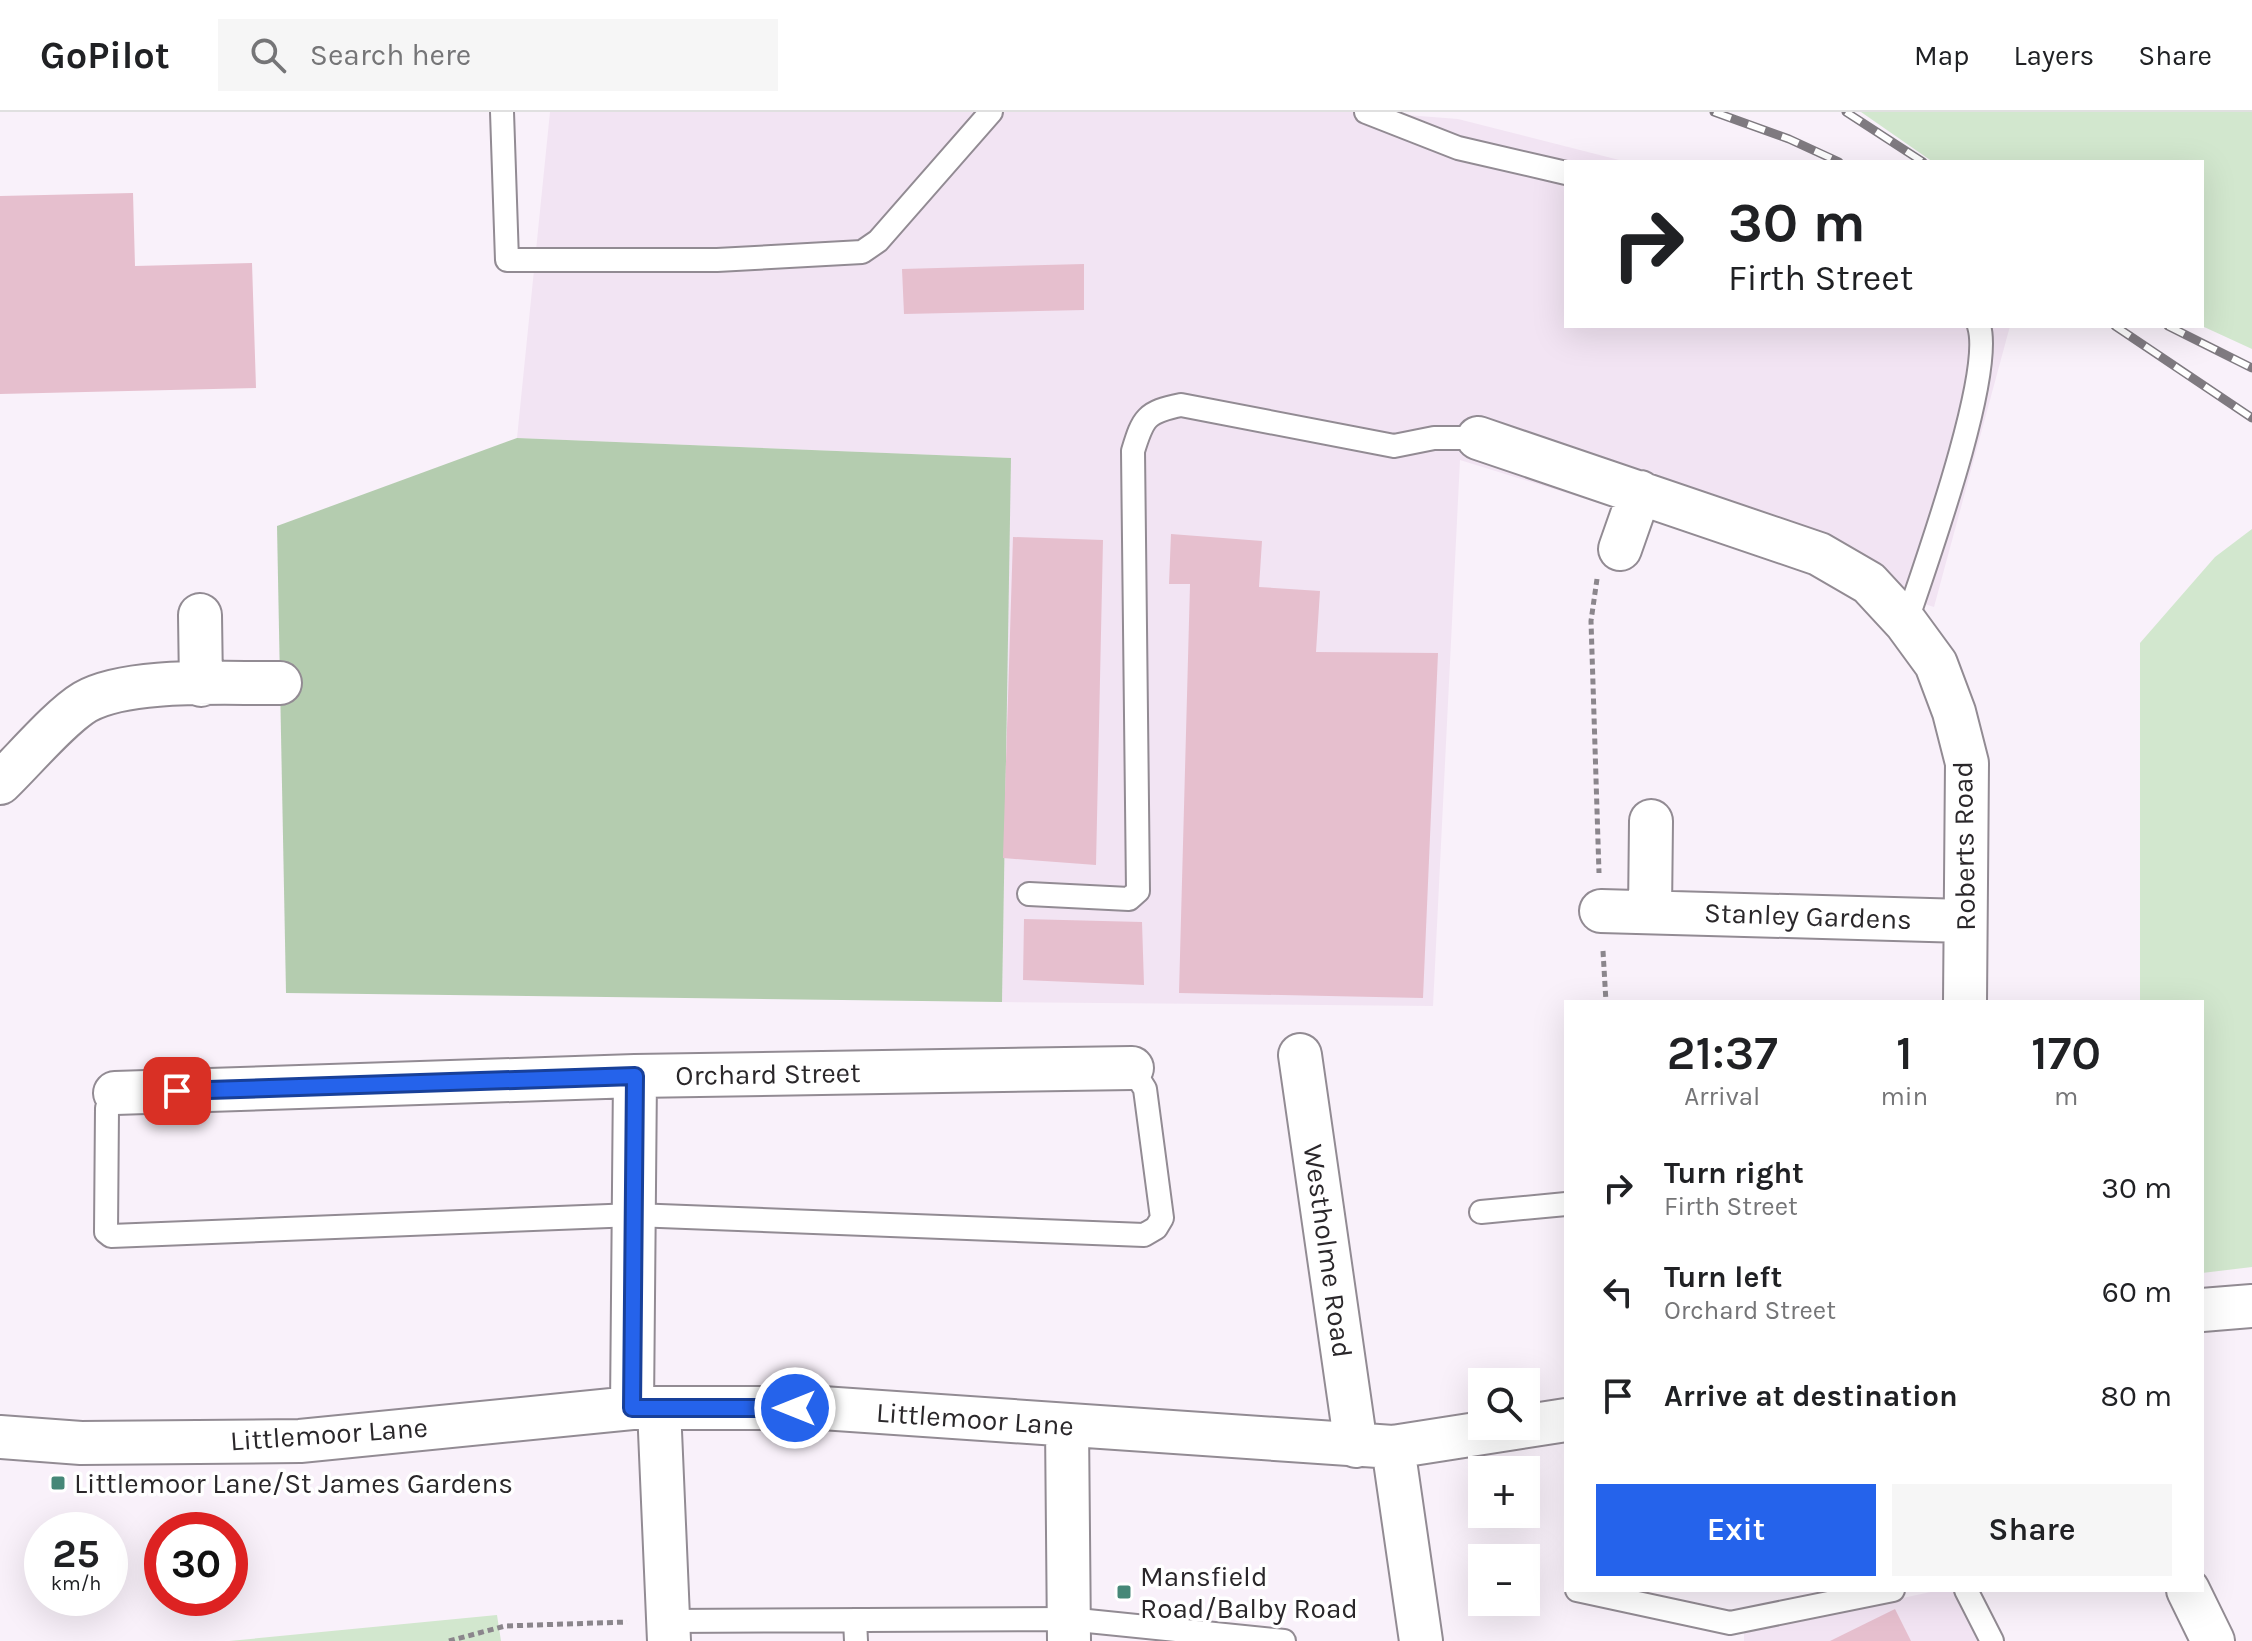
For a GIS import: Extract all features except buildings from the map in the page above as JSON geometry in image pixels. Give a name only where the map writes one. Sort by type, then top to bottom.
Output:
[{"type":"street","name":"Roberts Road","points":[[1478,438],[1819,554],[1869,583],[1906,623],[1936,664],[1954,712],[1967,763],[1965,1000]]},
{"type":"street","points":[[1620,549],[1640,492]]},
{"type":"street","points":[[200,615],[201,685]]},
{"type":"street","points":[[0,783],[84,703],[134,687],[280,683]]},
{"type":"street","points":[[1650,912],[1651,821]]},
{"type":"street","name":"Stanley Gardens","points":[[1601,911],[1965,921]]},
{"type":"street","name":"Westholme Road","points":[[1300,1055],[1374,1447],[1421,1641]]},
{"type":"street","name":"Orchard Street","points":[[115,1093],[635,1076],[1132,1068]]},
{"type":"street","points":[[635,1076],[634,1215],[646,1408],[668,1631]]},
{"type":"street","points":[[2204,1310],[2252,1306]]},
{"type":"street","name":"Littlemoor Lane","points":[[0,1437],[81,1443],[300,1441],[646,1408],[822,1408],[1374,1447],[1564,1420]]},
{"type":"street","points":[[1067,1425],[1069,1630]]},
{"type":"street","points":[[2189,1592],[2213,1641]]},
{"type":"lane","points":[[502,112],[507,260],[717,260],[862,252],[878,241],[991,112]]},
{"type":"lane","points":[[1366,112],[1458,148],[1564,173]]},
{"type":"lane","points":[[1906,623],[1955,470],[1981,358],[1983,337],[1980,328]]},
{"type":"lane","points":[[1029,894],[1129,899],[1138,891],[1133,451],[1141,424],[1155,410],[1181,405],[1394,446],[1434,438],[1478,438]]},
{"type":"lane","points":[[115,1093],[107,1108],[106,1232],[111,1236],[634,1215],[1144,1235],[1156,1228],[1162,1218],[1145,1089],[1132,1068]]},
{"type":"lane","points":[[1481,1212],[1564,1204]]},
{"type":"lane","points":[[1584,1592],[1731,1632],[1885,1592]]},
{"type":"lane","points":[[1967,1592],[1992,1641]]},
{"type":"lane","points":[[668,1631],[1069,1630],[1284,1641]]},
{"type":"path","points":[[1606,1000],[1591,621],[1598,567],[1620,549]]},
{"type":"path","points":[[449,1641],[505,1626],[668,1631]]},
{"type":"shaded area","points":[[550,112],[1368,112],[1458,119],[1619,160],[1564,160],[1564,328],[2009,328],[1934,607],[1460,460],[1433,1006],[1002,1002],[1010,458],[517,438]]},
{"type":"shaded area","points":[[1931,1592],[1958,1592],[1981,1641],[1744,1641],[1744,1632]]},
{"type":"green space","points":[[1861,112],[2252,112],[2252,349],[2204,327],[2204,160],[1930,160]]},
{"type":"green space","points":[[517,438],[1011,458],[1002,1002],[286,993],[277,526]]},
{"type":"green space","points":[[2252,529],[2252,1267],[2204,1273],[2204,1000],[2140,1000],[2140,643],[2215,557]]},
{"type":"green space","points":[[497,1615],[501,1641],[229,1641]]},
{"type":"railway","points":[[1714,112],[1789,139],[1835,160]]},
{"type":"railway","points":[[1846,112],[1920,160]]},
{"type":"railway","points":[[2118,328],[2252,418]]},
{"type":"railway","points":[[2172,328],[2252,368]]},
{"type":"place","name":"Littlemoor Lane/St James Gardens","points":[[58,1483]]},
{"type":"place","name":"Mansfield Road/Balby Road","points":[[1124,1592]]},
{"type":"route","points":[[177,1091],[635,1076],[632,1408],[795,1408]]}]
